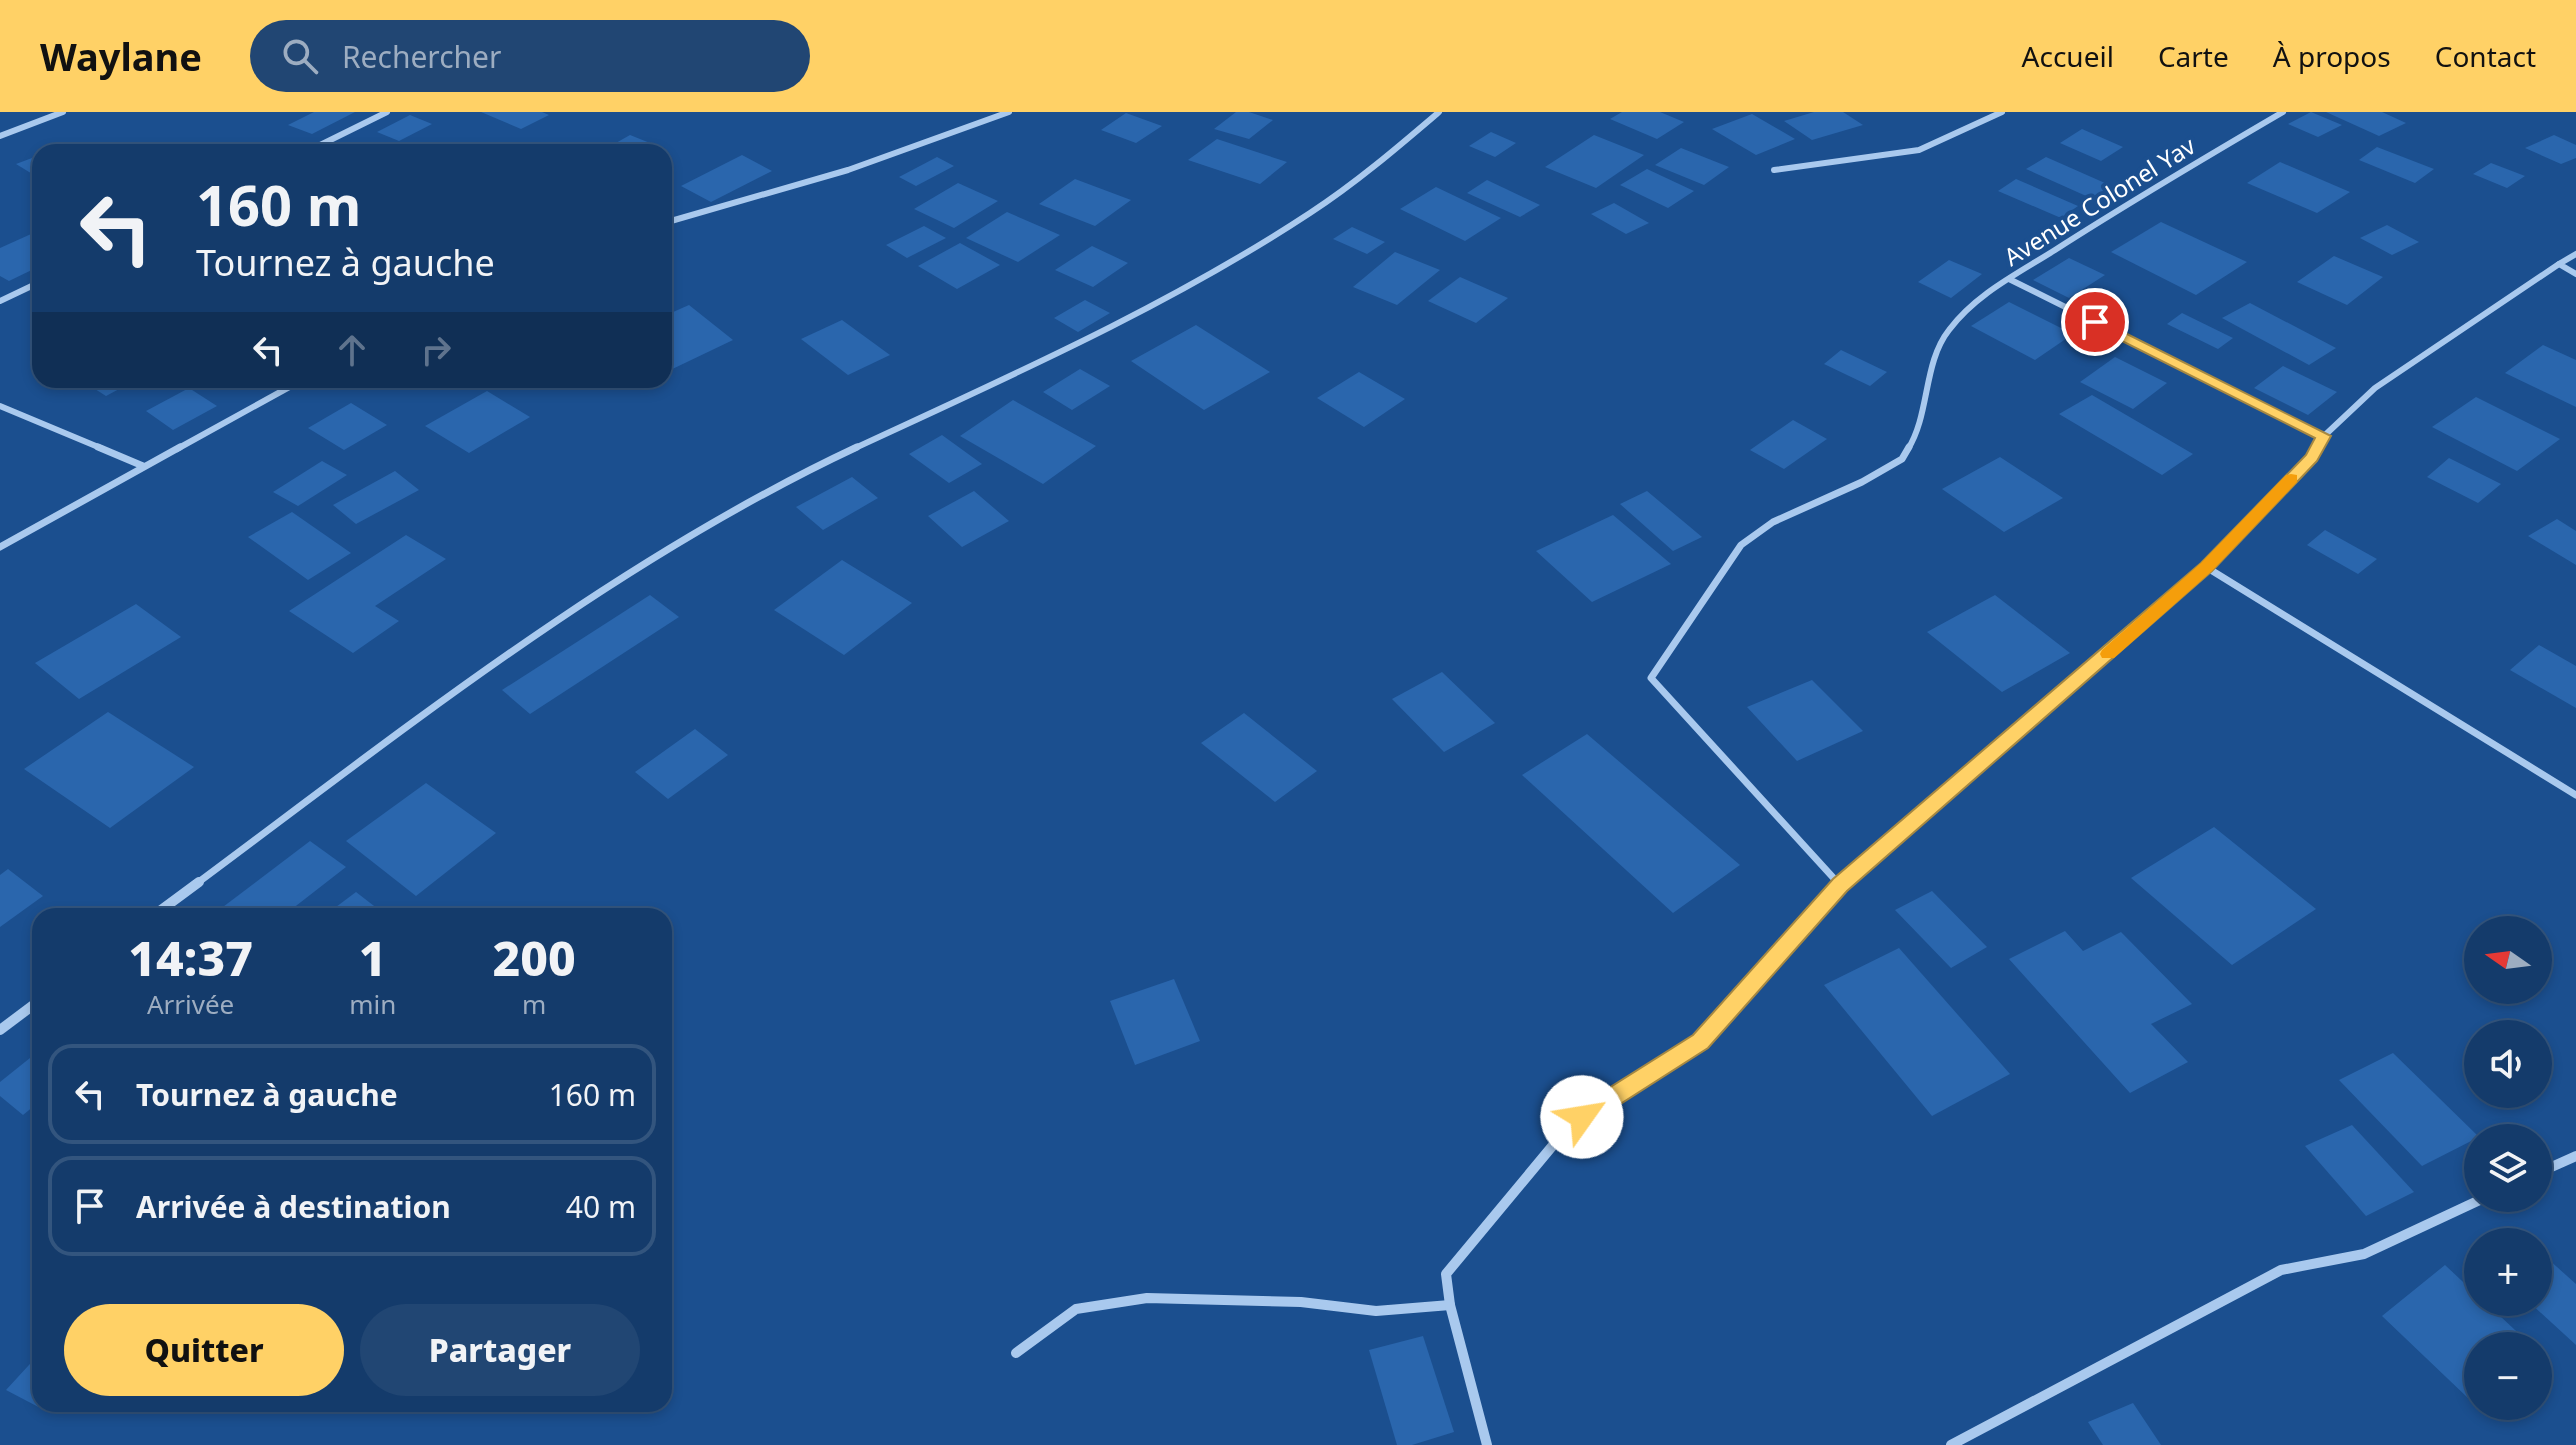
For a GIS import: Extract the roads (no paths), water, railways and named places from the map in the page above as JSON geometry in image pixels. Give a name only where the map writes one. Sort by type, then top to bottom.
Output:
[{"type":"street","points":[[0,136],[63,112]]},
{"type":"street","points":[[322,144],[387,112]]},
{"type":"street","points":[[672,221],[848,170],[1009,112]]},
{"type":"street","points":[[164,908],[546,627],[752,499],[1172,296],[1299,220],[1402,146],[1439,112]]},
{"type":"street","points":[[1774,170],[1919,150],[2002,112]]},
{"type":"street","name":"Avenue Colonel Yav","points":[[1840,885],[1651,678],[1741,545],[1773,522],[1862,482],[1902,459],[1917,435],[1937,354],[1946,333],[1969,305],[2283,112]]},
{"type":"street","points":[[1487,1445],[1450,1305],[1446,1274],[1569,1126],[1700,1041],[1840,885],[2206,567],[2311,458],[2324,436],[2375,388],[2576,254]]},
{"type":"street","points":[[2559,264],[2576,274]]},
{"type":"street","points":[[2009,279],[2324,436]]},
{"type":"street","points":[[0,301],[32,286]]},
{"type":"street","points":[[0,547],[287,388]]},
{"type":"street","points":[[0,406],[143,466]]},
{"type":"street","points":[[2206,567],[2576,795]]},
{"type":"street","points":[[0,1030],[32,1006]]},
{"type":"street","points":[[2552,1167],[2576,1156]]},
{"type":"street","points":[[1951,1445],[2281,1270],[2364,1254],[2464,1207]]},
{"type":"street","points":[[1016,1353],[1076,1309],[1147,1298],[1301,1302],[1376,1311],[1450,1305]]}]
